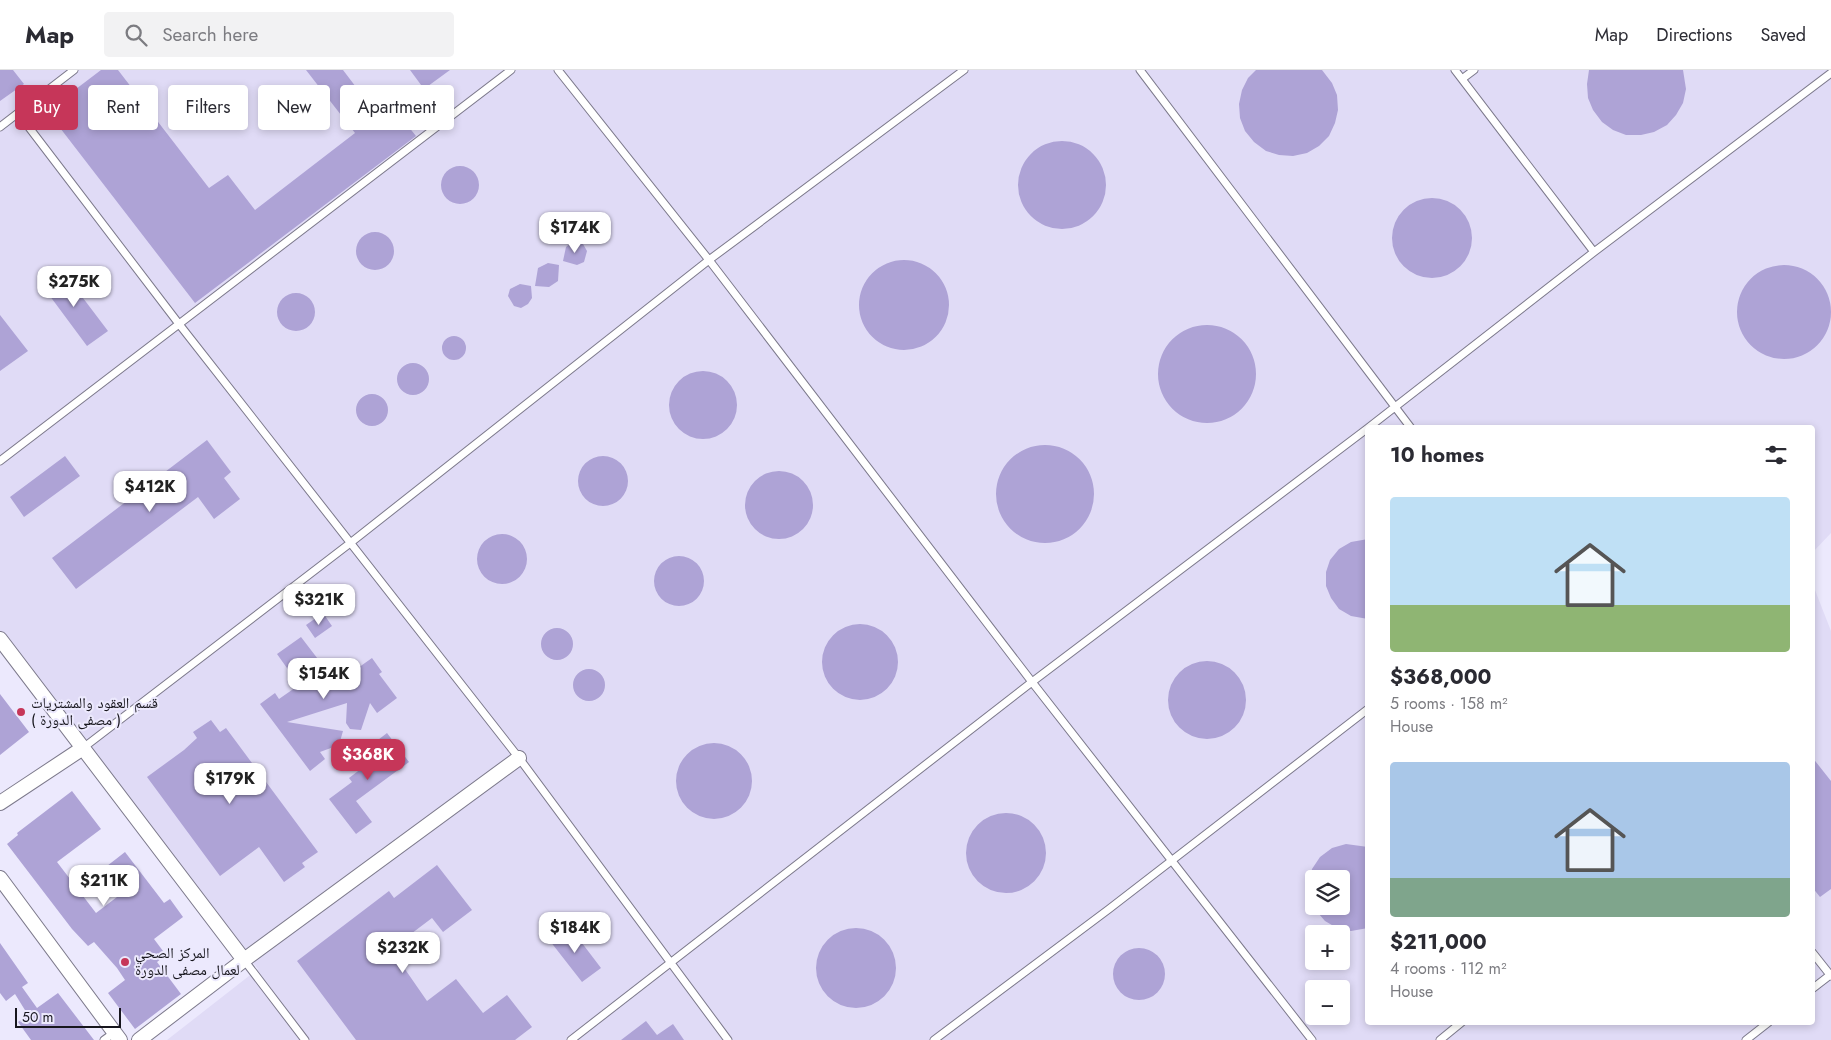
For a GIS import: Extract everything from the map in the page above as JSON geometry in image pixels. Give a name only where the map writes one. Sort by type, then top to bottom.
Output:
[{"type":"street","points":[[0,639],[244,960]]},
{"type":"street","points":[[0,803],[83,748]]},
{"type":"street","points":[[139,1040],[244,960],[519,758]]},
{"type":"street","points":[[0,878],[113,1037]]},
{"type":"lane","points":[[54,85],[74,70]]},
{"type":"lane","points":[[0,461],[511,70]]},
{"type":"lane","points":[[558,70],[709,260],[1032,682],[1312,1040]]},
{"type":"lane","points":[[83,748],[349,544],[709,260],[964,70]]},
{"type":"lane","points":[[1140,70],[1409,425]]},
{"type":"lane","points":[[1455,70],[1594,252]]},
{"type":"lane","points":[[1462,79],[1474,70]]},
{"type":"lane","points":[[1372,425],[1594,252],[1831,73]]},
{"type":"lane","points":[[0,126],[15,115]]},
{"type":"lane","points":[[31,130],[349,544],[519,758],[669,963],[728,1040]]},
{"type":"lane","points":[[570,1040],[1032,682],[1365,430]]},
{"type":"lane","points":[[934,1040],[1365,711]]},
{"type":"lane","points":[[1815,956],[1830,976],[1815,987]]},
{"type":"lane","points":[[244,960],[305,1040]]},
{"type":"lane","points":[[1440,1040],[1458,1025]]},
{"type":"lane","points":[[1746,1040],[1765,1025]]},
{"type":"shaded area","points":[[0,70],[1831,70],[1831,533],[1815,550],[1815,425],[1365,425],[1365,1025],[1815,1025],[1815,590],[1831,631],[1831,1040],[167,1040],[258,969],[0,642]]},
{"type":"building","points":[[0,70],[13,70],[24,84],[15,85],[15,90],[0,101]]},
{"type":"building","points":[[101,70],[118,70],[130,85],[88,85],[88,130],[158,130],[158,122],[209,188],[228,175],[255,210],[355,133],[353,130],[411,130],[416,136],[195,303],[62,130],[78,130],[78,87]]},
{"type":"building","points":[[306,70],[343,70],[354,85],[340,85],[340,114],[330,101],[330,85],[318,85]]},
{"type":"building","points":[[410,70],[450,70],[429,85],[421,85]]},
{"type":"building","points":[[1256,70],[1322,70],[1332,83],[1337,95],[1338,110],[1329,136],[1319,146],[1307,153],[1293,156],[1279,155],[1266,151],[1254,142],[1245,131],[1240,118],[1239,104],[1242,90],[1248,78]]},
{"type":"building","points":[[1589,70],[1683,70],[1686,89],[1683,103],[1667,125],[1654,132],[1641,135],[1626,135],[1613,130],[1602,122],[1593,110],[1588,98]]},
{"type":"building","points":[[1062,141],[1079,145],[1093,154],[1102,168],[1106,185],[1102,202],[1093,216],[1079,225],[1062,229],[1045,225],[1031,216],[1022,202],[1018,185],[1022,168],[1031,154],[1045,145]]},
{"type":"building","points":[[460,166],[473,172],[479,185],[473,198],[460,204],[447,198],[441,185],[447,172]]},
{"type":"building","points":[[1432,198],[1447,201],[1460,210],[1469,223],[1472,238],[1469,253],[1460,266],[1447,275],[1432,278],[1417,275],[1404,266],[1395,253],[1392,238],[1395,223],[1404,210],[1417,201]]},
{"type":"building","points":[[375,232],[388,238],[394,251],[388,264],[375,270],[362,264],[356,251],[362,238]]},
{"type":"building","points":[[572,242],[583,244],[587,251],[584,262],[577,265],[563,261],[566,247]]},
{"type":"building","points":[[904,260],[921,263],[936,273],[946,288],[949,305],[946,322],[936,337],[921,347],[904,350],[887,347],[872,337],[862,322],[859,305],[862,288],[872,273],[887,263]]},
{"type":"building","points":[[548,263],[559,265],[558,281],[549,287],[535,286],[538,268]]},
{"type":"building","points":[[1784,265],[1802,269],[1817,279],[1827,294],[1831,312],[1827,330],[1817,345],[1802,355],[1784,359],[1766,355],[1751,345],[1741,330],[1737,312],[1741,294],[1751,279],[1766,269]]},
{"type":"building","points":[[61,269],[108,331],[87,346],[41,284]]},
{"type":"building","points":[[520,284],[531,286],[532,298],[528,304],[521,308],[514,306],[508,296],[510,289]]},
{"type":"building","points":[[296,293],[303,294],[309,299],[314,305],[314,319],[309,325],[303,330],[296,331],[289,330],[283,325],[278,319],[277,312],[278,305],[283,299],[289,294]]},
{"type":"building","points":[[0,315],[28,351],[0,371]]},
{"type":"building","points":[[1207,325],[1226,329],[1242,339],[1252,355],[1256,374],[1252,393],[1242,409],[1226,419],[1207,423],[1188,419],[1172,409],[1162,393],[1158,374],[1162,355],[1172,339],[1188,329]]},
{"type":"building","points":[[454,336],[462,340],[466,348],[462,356],[454,360],[446,356],[442,348],[446,340]]},
{"type":"building","points":[[413,363],[425,367],[429,379],[425,391],[413,395],[401,391],[397,379],[401,367]]},
{"type":"building","points":[[703,371],[716,374],[727,381],[734,392],[737,405],[734,418],[727,429],[716,436],[703,439],[690,436],[679,429],[672,418],[669,405],[672,392],[679,381],[690,374]]},
{"type":"building","points":[[372,394],[384,398],[388,410],[384,422],[372,426],[360,422],[356,410],[360,398]]},
{"type":"building","points":[[207,440],[231,472],[224,478],[240,499],[214,519],[198,497],[76,589],[52,558]]},
{"type":"building","points":[[1045,445],[1064,449],[1080,459],[1090,475],[1094,494],[1090,513],[1080,529],[1064,539],[1045,543],[1026,539],[1010,529],[1000,513],[996,494],[1000,475],[1010,459],[1026,449]]},
{"type":"building","points":[[65,456],[80,476],[24,517],[10,497]]},
{"type":"building","points":[[598,456],[608,456],[621,463],[628,476],[628,486],[621,499],[608,506],[598,506],[589,502],[582,495],[578,486],[578,476],[582,467],[589,460]]},
{"type":"building","points":[[779,471],[792,474],[803,481],[810,492],[813,505],[810,518],[803,529],[792,536],[779,539],[766,536],[755,529],[748,518],[745,505],[748,492],[755,481],[766,474]]},
{"type":"building","points":[[497,534],[507,534],[520,541],[527,554],[527,564],[520,577],[507,584],[497,584],[488,580],[481,573],[477,564],[477,554],[481,545],[488,538]]},
{"type":"building","points":[[1365,540],[1365,618],[1351,616],[1339,609],[1331,598],[1326,586],[1326,572],[1330,560],[1339,549],[1351,542]]},
{"type":"building","points":[[674,556],[684,556],[697,563],[704,576],[704,586],[697,599],[684,606],[674,606],[665,602],[658,595],[654,586],[654,576],[658,567],[665,560]]},
{"type":"building","points":[[323,613],[332,626],[315,638],[306,625]]},
{"type":"building","points":[[860,624],[874,627],[887,635],[895,648],[898,662],[895,676],[887,689],[874,697],[860,700],[846,697],[833,689],[825,676],[822,662],[825,648],[833,635],[846,627]]},
{"type":"building","points":[[557,628],[563,629],[568,633],[572,638],[572,650],[568,655],[563,659],[557,660],[551,659],[546,655],[542,650],[541,644],[542,638],[546,633],[551,629]]},
{"type":"building","points":[[301,637],[324,667],[336,659],[348,675],[372,658],[382,672],[379,674],[397,698],[377,713],[370,703],[361,730],[350,729],[346,723],[347,703],[287,722],[343,731],[339,745],[320,752],[325,759],[310,771],[260,704],[275,693],[279,699],[299,685],[277,654]]},
{"type":"building","points":[[1207,661],[1222,664],[1239,678],[1243,685],[1246,700],[1243,715],[1229,732],[1222,736],[1207,739],[1192,736],[1175,722],[1171,715],[1168,700],[1171,685],[1185,668],[1192,664]]},
{"type":"building","points":[[589,669],[595,670],[600,674],[604,679],[604,691],[600,696],[595,700],[589,701],[583,700],[578,696],[574,691],[573,685],[574,679],[578,674],[583,670]]},
{"type":"building","points":[[0,694],[29,732],[0,755]]},
{"type":"building","points":[[211,720],[220,732],[226,728],[318,852],[302,863],[305,867],[284,882],[259,847],[220,876],[147,777],[184,750],[197,738],[193,732]]},
{"type":"building","points":[[387,733],[409,762],[356,801],[372,822],[356,834],[329,799],[352,782],[349,778],[366,765],[363,760],[369,756],[365,750]]},
{"type":"building","points":[[714,743],[728,746],[741,754],[749,767],[752,781],[749,795],[741,808],[728,816],[714,819],[700,816],[687,808],[679,795],[676,781],[679,767],[687,754],[700,746]]},
{"type":"building","points":[[1815,761],[1831,781],[1831,889],[1820,897],[1815,891]]},
{"type":"building","points":[[72,791],[101,829],[57,862],[96,913],[117,897],[98,873],[125,852],[164,903],[170,899],[183,917],[154,939],[166,955],[157,962],[181,994],[135,1029],[108,993],[125,980],[117,968],[94,942],[88,946],[72,929],[7,844],[18,835],[17,833]]},
{"type":"building","points":[[1006,813],[1021,816],[1034,825],[1043,838],[1046,853],[1043,868],[1034,881],[1021,890],[1006,893],[991,890],[978,881],[969,868],[966,853],[969,838],[978,825],[991,816]]},
{"type":"building","points":[[1346,844],[1365,847],[1365,929],[1350,931],[1350,925],[1332,925],[1320,915],[1350,915],[1350,870],[1312,870],[1320,857],[1332,848]]},
{"type":"building","points":[[437,865],[472,910],[443,932],[432,918],[391,949],[427,1001],[456,979],[483,1013],[507,995],[532,1027],[515,1040],[356,1040],[297,961],[389,891],[394,898]]},
{"type":"building","points":[[569,926],[601,968],[582,982],[550,941]]},
{"type":"building","points":[[856,928],[871,931],[884,940],[893,953],[896,968],[893,983],[884,996],[871,1005],[856,1008],[841,1005],[828,996],[819,983],[816,968],[819,953],[828,940],[841,931]]},
{"type":"building","points":[[0,943],[28,983],[22,987],[37,1008],[58,993],[94,1040],[31,1040],[18,1022],[28,1015],[15,994],[6,1001],[0,993]]},
{"type":"building","points":[[1139,948],[1153,952],[1161,960],[1165,974],[1161,988],[1153,996],[1139,1000],[1125,996],[1117,988],[1113,974],[1117,960],[1125,952]]},
{"type":"building","points":[[646,1021],[657,1035],[673,1024],[684,1040],[621,1040]]},
{"type":"place","name":"قسم العقود والمشتريات ( مصفى الدورة )","points":[[21,712]]},
{"type":"place","name":"المركز الصحي لعمال مصفى الدورة","points":[[125,962]]}]
